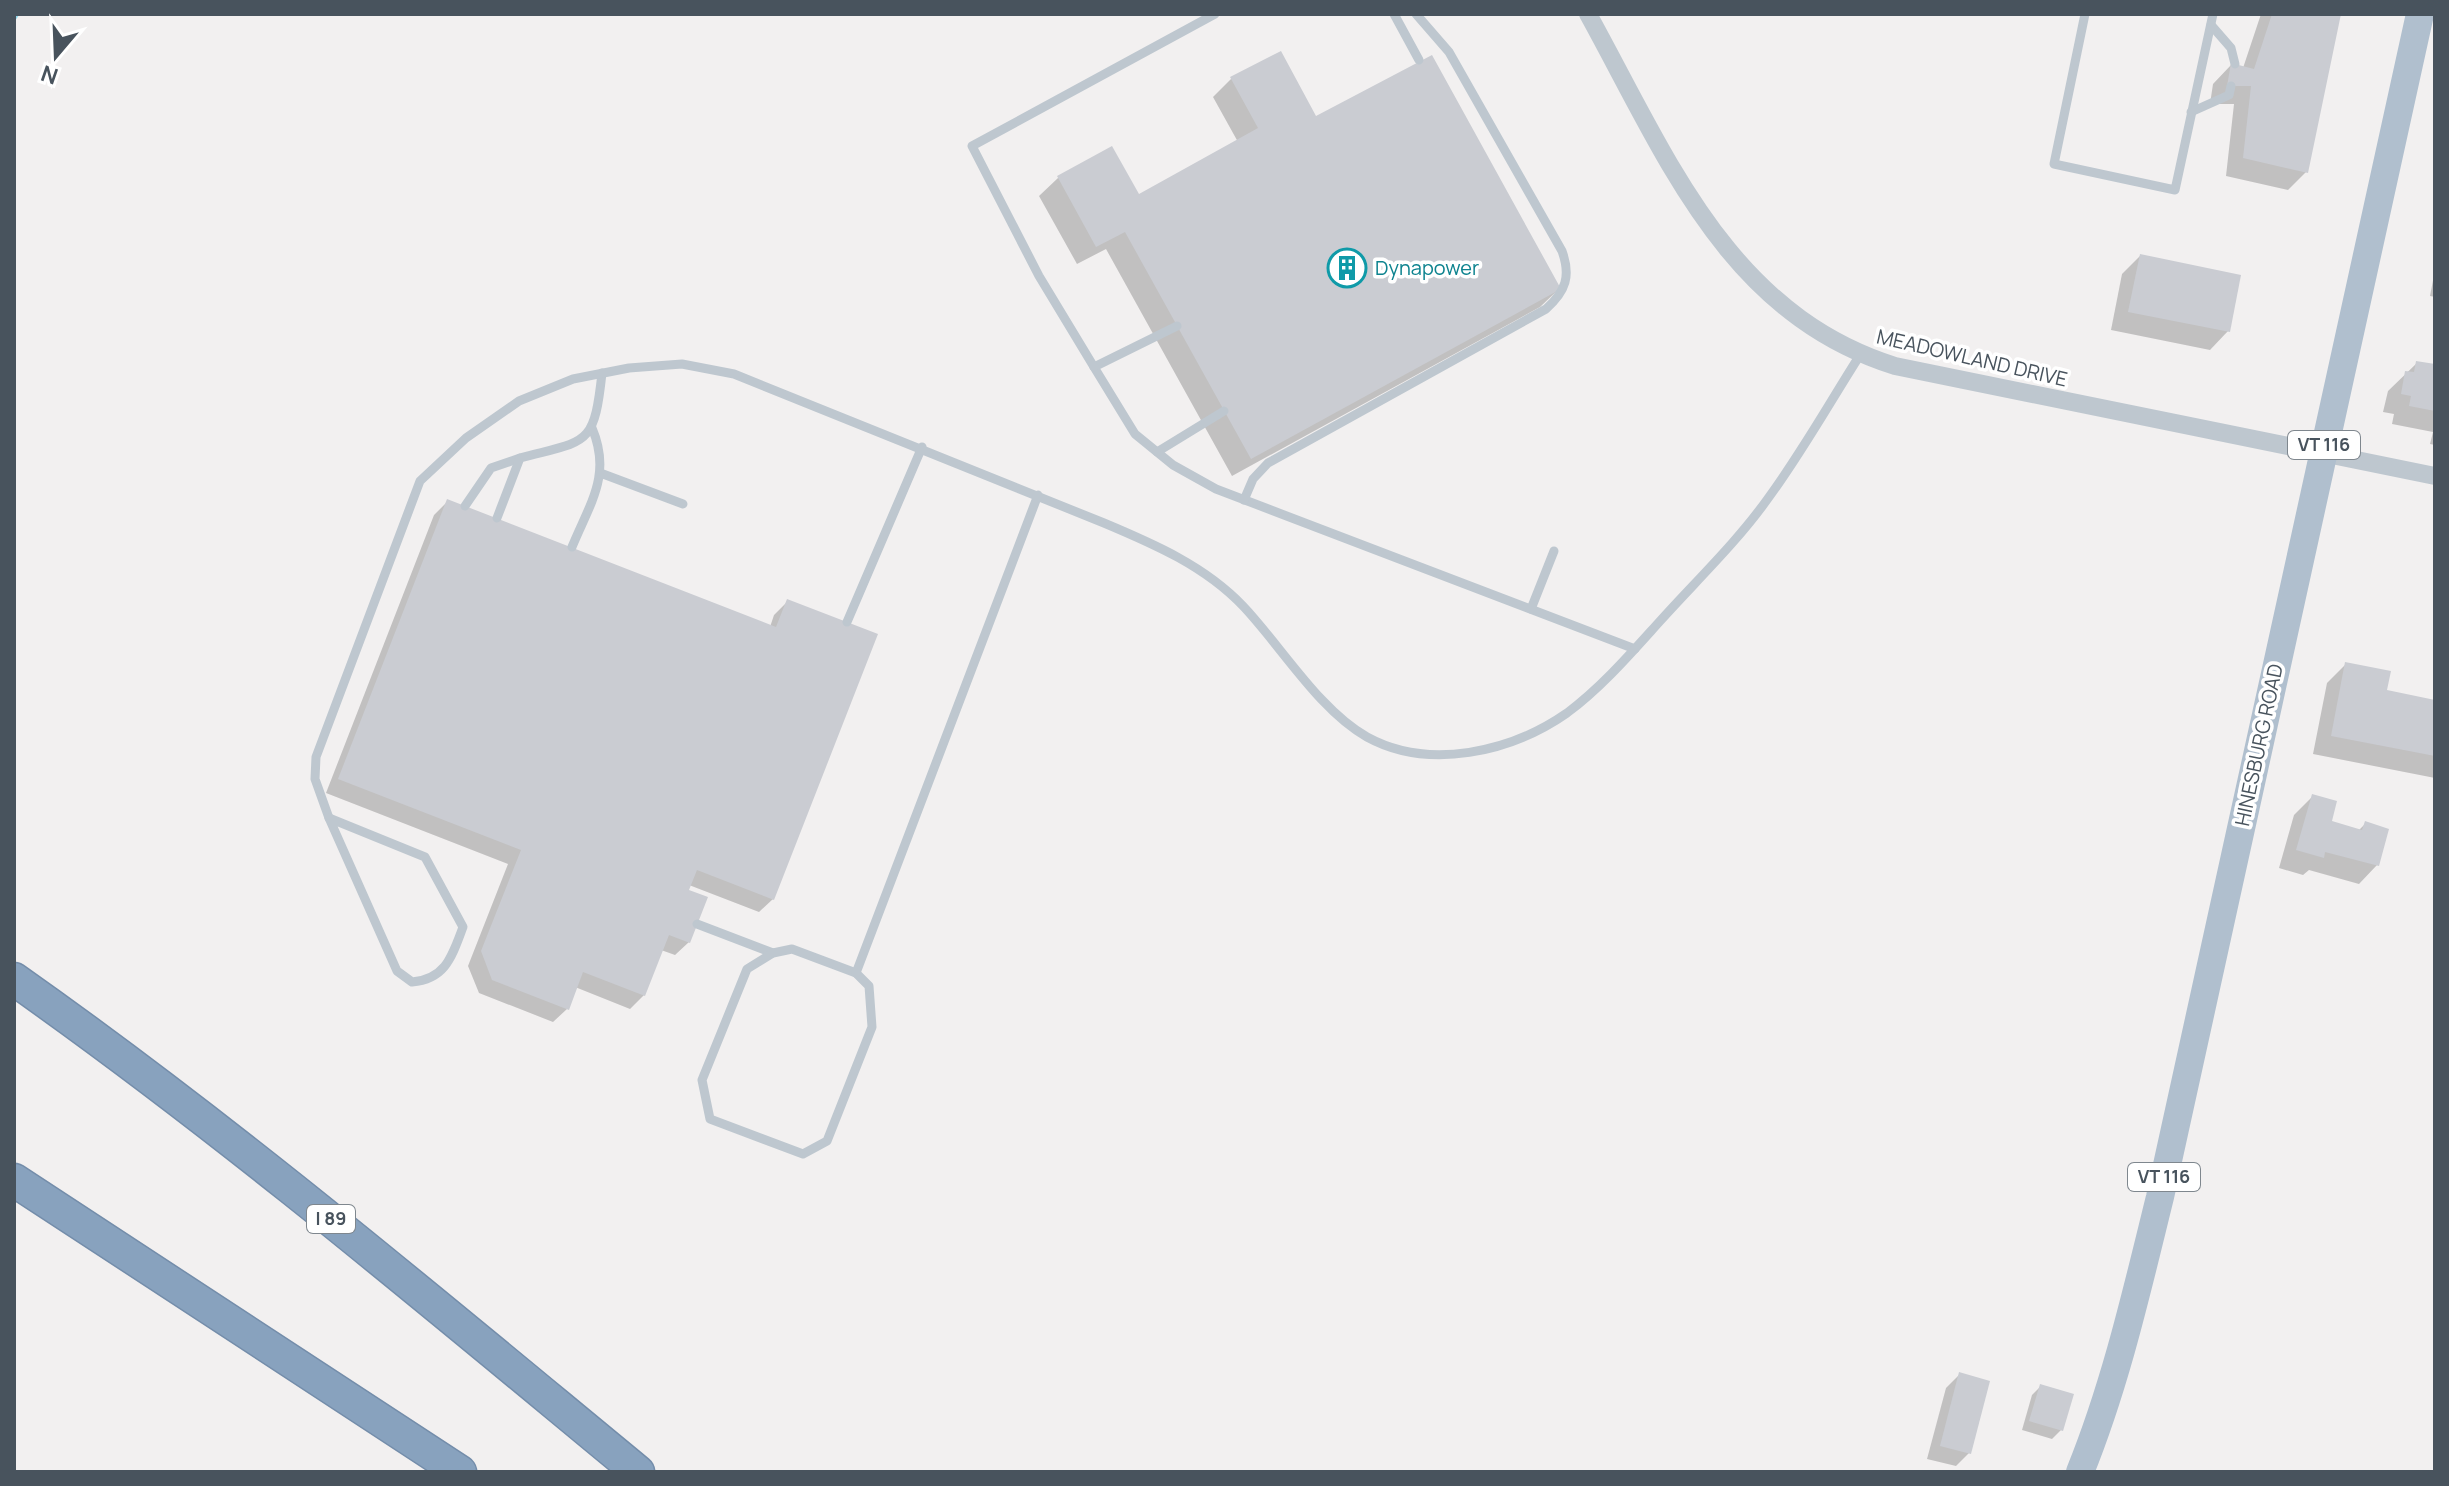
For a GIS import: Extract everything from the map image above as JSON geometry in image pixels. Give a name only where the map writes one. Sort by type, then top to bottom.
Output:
[{"type":"highway","name":"I 89","points":[[14,979],[94,1035],[310,1203],[638,1472]]},
{"type":"highway","points":[[14,1180],[460,1472]]},
{"type":"main road","name":"HINESBURG ROAD","points":[[2080,1472],[2096,1432],[2132,1315],[2420,14]]},
{"type":"street","name":"MEADOWLAND DRIVE","points":[[1588,14],[1706,225],[1742,270],[1812,330],[1860,355],[1895,366],[2435,476]]},
{"type":"lane","points":[[1215,14],[972,146],[1039,276],[1135,434],[1194,477],[1244,500],[1635,649]]},
{"type":"lane","points":[[1394,14],[1419,60]]},
{"type":"lane","points":[[1244,500],[1253,479],[1268,463],[1546,309],[1560,296],[1566,282],[1568,268],[1562,251],[1449,52],[1416,14]]},
{"type":"lane","points":[[2085,14],[2054,164],[2175,190],[2213,14]]},
{"type":"lane","points":[[2211,25],[2231,48],[2235,64]]},
{"type":"lane","points":[[2191,112],[2229,95],[2231,86]]},
{"type":"lane","points":[[1094,367],[1177,326]]},
{"type":"lane","points":[[329,818],[425,857],[463,927],[446,967],[430,980],[412,982],[397,971],[329,818],[315,779],[316,757],[420,481],[466,438],[519,401],[573,379],[682,364],[734,374],[922,447],[1156,545],[1200,570],[1240,603],[1336,714],[1366,736],[1400,750],[1455,755],[1512,742],[1566,713],[1635,649],[1768,499],[1860,355]]},
{"type":"lane","points":[[465,506],[491,468],[582,441],[598,415],[602,373]]},
{"type":"lane","points":[[1157,452],[1224,411]]},
{"type":"lane","points":[[572,547],[603,474],[601,449],[592,428]]},
{"type":"lane","points":[[847,622],[922,447]]},
{"type":"lane","points":[[497,518],[520,458]]},
{"type":"lane","points":[[603,474],[683,504]]},
{"type":"lane","points":[[856,973],[1038,495]]},
{"type":"lane","points":[[1531,609],[1554,551]]},
{"type":"lane","points":[[697,924],[773,953]]},
{"type":"lane","points":[[792,949],[856,973],[869,986],[872,1027],[827,1141],[803,1154],[710,1119],[702,1080],[747,969],[773,953],[792,949]]},
{"type":"building","points":[[2272,14],[2341,14],[2308,173],[2243,158],[2251,86],[2227,86],[2231,63],[2254,69]]},
{"type":"building","name":"Dynapower","points":[[1281,51],[1316,116],[1432,55],[1561,289],[1251,459],[1125,232],[1096,247],[1057,176],[1112,146],[1139,194],[1258,128],[1230,77]]},
{"type":"building","points":[[2140,254],[2241,275],[2230,332],[2128,312]]},
{"type":"building","points":[[2416,361],[2435,364],[2435,411],[2409,406],[2411,396],[2401,394],[2405,371],[2414,372]]},
{"type":"building","points":[[447,499],[776,627],[787,599],[878,634],[774,900],[697,870],[689,890],[708,897],[690,943],[669,935],[645,996],[583,972],[569,1010],[492,980],[481,951],[521,850],[338,779]]},
{"type":"building","points":[[2345,662],[2391,671],[2387,690],[2435,700],[2435,756],[2331,736]]},
{"type":"building","points":[[2312,794],[2337,801],[2332,821],[2362,830],[2365,821],[2389,829],[2379,866],[2325,852],[2324,858],[2296,850]]},
{"type":"building","points":[[1959,1372],[1990,1381],[1971,1454],[1940,1446]]},
{"type":"building","points":[[2040,1384],[2074,1394],[2063,1431],[2029,1421]]},
{"type":"place","name":"Dynapower","points":[[1347,268]]}]
